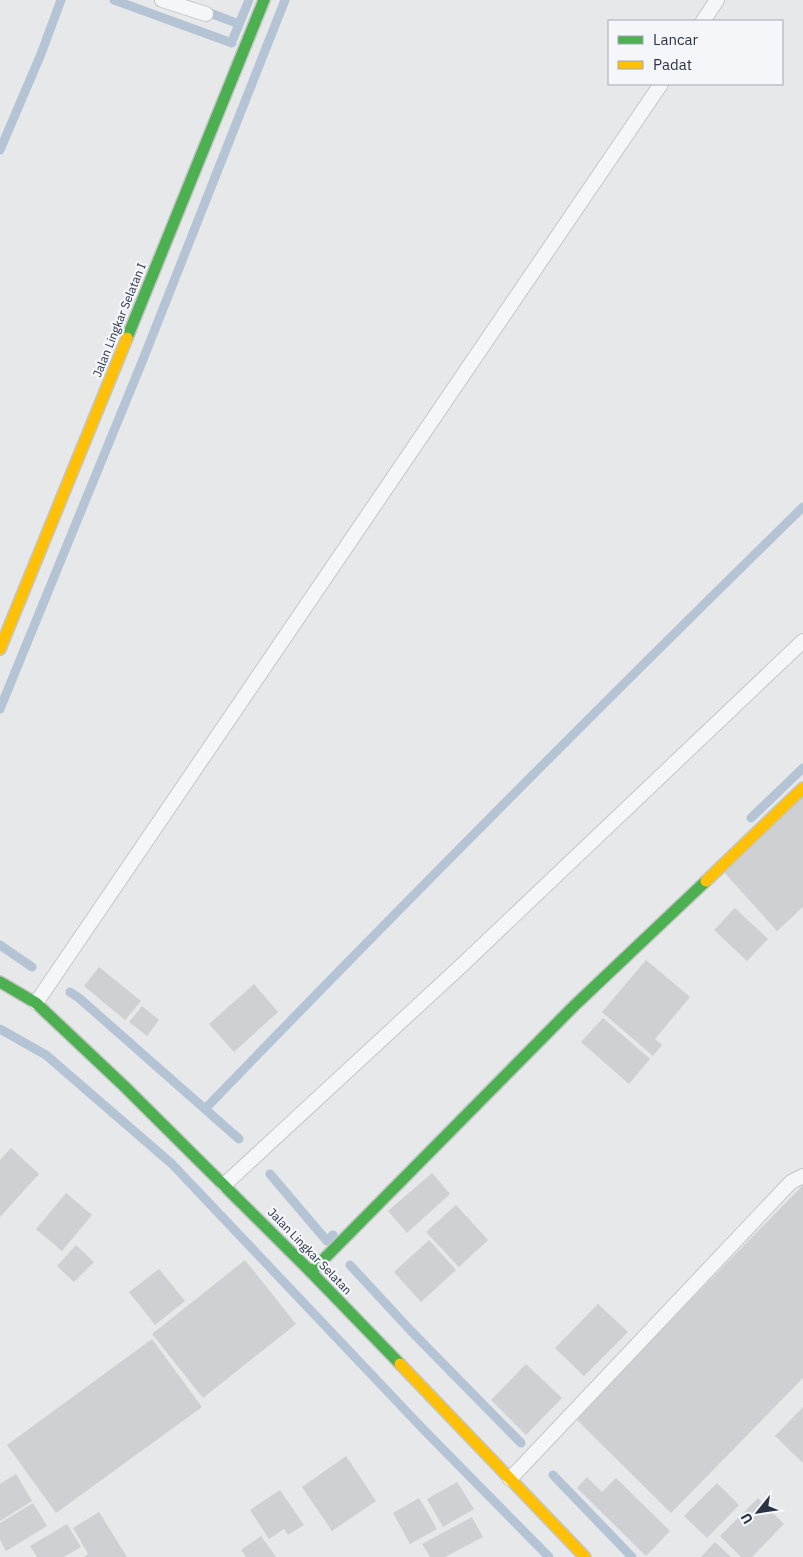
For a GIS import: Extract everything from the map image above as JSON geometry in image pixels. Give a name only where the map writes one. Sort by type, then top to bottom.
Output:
[{"type":"main road","name":"Jalan Lingkar Selatan I","points":[[0,650],[264,0]]},
{"type":"main road","points":[[311,1272],[574,1006],[803,788]]},
{"type":"main road","name":"Jalan Lingkar Selatan","points":[[0,982],[36,1003],[224,1184],[585,1557]]},
{"type":"lane","points":[[162,0],[206,14]]},
{"type":"lane","points":[[704,20],[718,0]]},
{"type":"lane","points":[[36,1003],[659,85]]},
{"type":"lane","points":[[224,1184],[461,966],[803,641]]},
{"type":"lane","points":[[510,1479],[791,1182],[803,1176]]},
{"type":"building","points":[[803,795],[803,907],[777,931],[722,870]]},
{"type":"building","points":[[735,908],[768,939],[747,961],[714,930]]},
{"type":"building","points":[[646,960],[690,997],[655,1039],[662,1045],[653,1056],[602,1012]]},
{"type":"building","points":[[99,967],[141,1001],[125,1020],[84,986]]},
{"type":"building","points":[[254,984],[278,1012],[234,1052],[209,1024]]},
{"type":"building","points":[[142,1006],[159,1020],[147,1036],[129,1022]]},
{"type":"building","points":[[603,1018],[650,1059],[629,1084],[581,1042]]},
{"type":"building","points":[[11,1148],[39,1174],[0,1217],[0,1160]]},
{"type":"building","points":[[432,1173],[450,1194],[407,1233],[388,1211]]},
{"type":"building","points":[[803,1185],[803,1378],[671,1513],[575,1418]]},
{"type":"building","points":[[66,1193],[92,1215],[62,1251],[36,1229]]},
{"type":"building","points":[[456,1205],[488,1240],[459,1267],[426,1232]]},
{"type":"building","points":[[429,1240],[456,1270],[421,1302],[394,1272]]},
{"type":"building","points":[[76,1245],[94,1262],[74,1282],[57,1266]]},
{"type":"building","points":[[245,1260],[296,1324],[203,1398],[152,1334]]},
{"type":"building","points":[[159,1269],[185,1301],[155,1325],[129,1292]]},
{"type":"building","points":[[598,1304],[628,1332],[584,1376],[555,1348]]},
{"type":"building","points":[[152,1339],[202,1407],[56,1513],[7,1445]]},
{"type":"building","points":[[526,1364],[562,1398],[526,1435],[491,1400]]},
{"type":"building","points":[[803,1407],[803,1463],[775,1436]]},
{"type":"building","points":[[346,1456],[376,1501],[332,1531],[302,1487]]},
{"type":"building","points":[[16,1474],[32,1501],[0,1521],[0,1484]]},
{"type":"building","points":[[587,1477],[602,1492],[616,1478],[670,1531],[646,1556],[577,1488]]},
{"type":"building","points":[[457,1482],[474,1509],[443,1527],[427,1499]]},
{"type":"building","points":[[717,1483],[739,1505],[707,1538],[684,1516]]},
{"type":"building","points":[[280,1490],[304,1525],[288,1535],[284,1529],[269,1539],[250,1510]]},
{"type":"building","points":[[419,1498],[437,1529],[410,1544],[393,1513]]},
{"type":"building","points":[[758,1498],[784,1524],[752,1557],[741,1557],[720,1536]]},
{"type":"building","points":[[33,1503],[47,1526],[6,1551],[0,1540],[0,1523]]},
{"type":"building","points":[[99,1512],[127,1557],[84,1557],[88,1554],[73,1528]]},
{"type":"building","points":[[472,1517],[483,1537],[445,1557],[430,1557],[422,1544]]},
{"type":"building","points":[[67,1524],[81,1547],[64,1557],[37,1557],[30,1546]]},
{"type":"building","points":[[261,1536],[276,1557],[246,1557],[241,1550]]},
{"type":"building","points":[[715,1542],[731,1557],[701,1557]]},
{"type":"waterway","points":[[0,150],[41,54],[61,0]]},
{"type":"waterway","points":[[114,0],[232,43]]},
{"type":"waterway","points":[[233,39],[249,0]]},
{"type":"waterway","points":[[0,709],[142,362],[285,0]]},
{"type":"waterway","points":[[202,10],[239,24]]},
{"type":"waterway","points":[[206,1108],[502,806],[803,507]]},
{"type":"waterway","points":[[751,818],[803,768]]},
{"type":"waterway","points":[[0,945],[32,967]]},
{"type":"waterway","points":[[70,992],[239,1139]]},
{"type":"waterway","points":[[0,1029],[46,1055],[172,1164],[424,1430],[549,1557]]},
{"type":"waterway","points":[[270,1174],[327,1241],[333,1235]]},
{"type":"waterway","points":[[350,1265],[411,1331],[521,1443]]},
{"type":"waterway","points":[[553,1475],[632,1557]]},
{"type":"traffic: fast","points":[[127,338],[264,0]]},
{"type":"traffic: fast","points":[[311,1272],[574,1006],[706,881]]},
{"type":"traffic: fast","points":[[0,982],[36,1003],[124,1086],[311,1272],[400,1364]]},
{"type":"traffic: slow","points":[[0,649],[127,338]]},
{"type":"traffic: slow","points":[[706,881],[803,788]]},
{"type":"traffic: slow","points":[[400,1364],[585,1557]]}]
